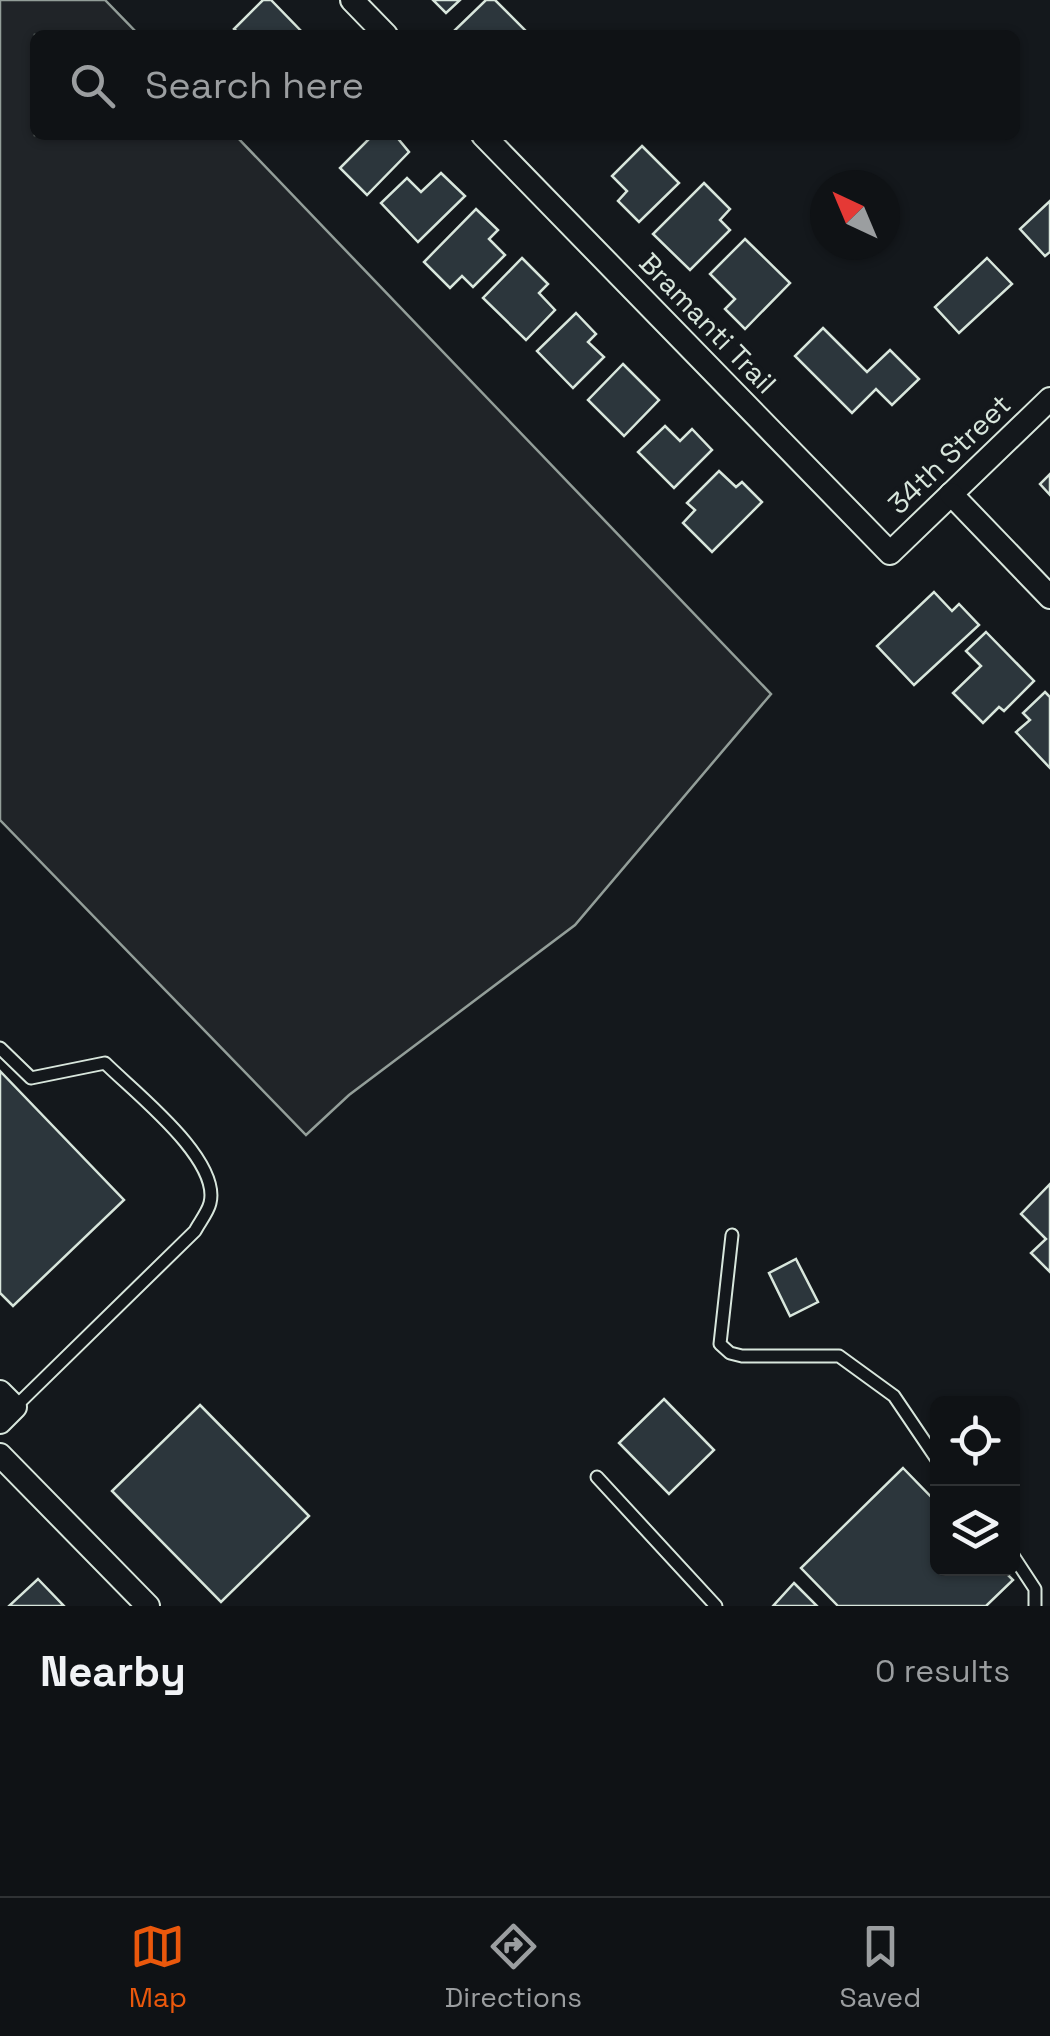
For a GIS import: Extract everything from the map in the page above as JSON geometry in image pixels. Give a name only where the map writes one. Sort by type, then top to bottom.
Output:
[{"type":"street","points":[[352,0],[381,30]]},
{"type":"street","name":"Bramanti Trail","points":[[488,140],[890,553]]},
{"type":"street","name":"34th Street","points":[[890,553],[1050,399]]},
{"type":"street","points":[[951,494],[1050,597]]},
{"type":"street","points":[[0,1455],[148,1606]]},
{"type":"lane","points":[[0,1048],[30,1078],[104,1062],[194,1151],[208,1174],[210,1202],[195,1231],[5,1407]]},
{"type":"lane","points":[[732,1235],[720,1344],[730,1353],[742,1356],[839,1356],[894,1396],[930,1448]]},
{"type":"lane","points":[[596,1477],[716,1606]]},
{"type":"lane","points":[[1020,1566],[1035,1589],[1035,1606]]},
{"type":"shaded area","points":[[0,0],[105,0],[134,30],[30,30],[30,140],[240,140],[771,694],[575,925],[349,1095],[306,1135],[0,820]]},
{"type":"building","points":[[263,0],[271,0],[300,30],[235,30]]},
{"type":"building","points":[[433,0],[460,0],[446,13]]},
{"type":"building","points":[[486,0],[495,0],[525,30],[455,30]]},
{"type":"building","points":[[368,140],[399,140],[409,152],[367,195],[340,168]]},
{"type":"building","points":[[642,146],[679,183],[639,222],[618,201],[627,191],[612,176]]},
{"type":"building","points":[[441,173],[465,196],[418,242],[381,203],[407,178],[421,192]]},
{"type":"building","points":[[704,183],[730,209],[720,220],[730,230],[690,270],[653,234]]},
{"type":"building","points":[[1050,201],[1050,252],[1045,256],[1020,229]]},
{"type":"building","points":[[476,209],[498,230],[489,239],[505,255],[473,287],[462,276],[450,288],[424,262]]},
{"type":"building","points":[[745,239],[790,283],[745,329],[725,309],[735,299],[710,274]]},
{"type":"building","points":[[522,258],[548,284],[539,293],[555,310],[526,340],[483,298]]},
{"type":"building","points":[[987,258],[1012,284],[959,333],[935,307]]},
{"type":"building","points":[[576,313],[596,334],[588,342],[604,357],[573,388],[537,351]]},
{"type":"building","points":[[823,328],[867,372],[890,350],[919,379],[892,405],[876,389],[852,413],[795,356]]},
{"type":"building","points":[[623,364],[659,400],[624,436],[588,400]]},
{"type":"building","points":[[665,426],[680,441],[692,429],[712,450],[674,488],[638,452]]},
{"type":"building","points":[[719,471],[736,487],[742,482],[762,502],[712,552],[683,523],[695,510],[687,503]]},
{"type":"building","points":[[1050,474],[1050,495],[1040,484]]},
{"type":"building","points":[[934,592],[952,611],[959,604],[979,625],[914,685],[877,646]]},
{"type":"building","points":[[986,632],[1034,681],[1004,711],[999,707],[983,723],[953,693],[981,666],[966,651]]},
{"type":"building","points":[[1045,692],[1050,697],[1050,768],[1016,732],[1030,720],[1023,713]]},
{"type":"building","points":[[0,1071],[124,1200],[13,1306],[0,1293]]},
{"type":"building","points":[[1050,1184],[1050,1272],[1031,1253],[1046,1239],[1021,1214]]},
{"type":"building","points":[[796,1259],[818,1302],[790,1316],[769,1273]]},
{"type":"building","points":[[664,1399],[714,1450],[669,1494],[619,1443]]},
{"type":"building","points":[[200,1405],[309,1516],[221,1602],[112,1491]]},
{"type":"building","points":[[903,1468],[930,1496],[930,1576],[1009,1576],[1013,1580],[986,1606],[838,1606],[801,1568]]},
{"type":"building","points":[[38,1579],[64,1606],[9,1606]]},
{"type":"building","points":[[794,1583],[817,1606],[773,1606]]}]
